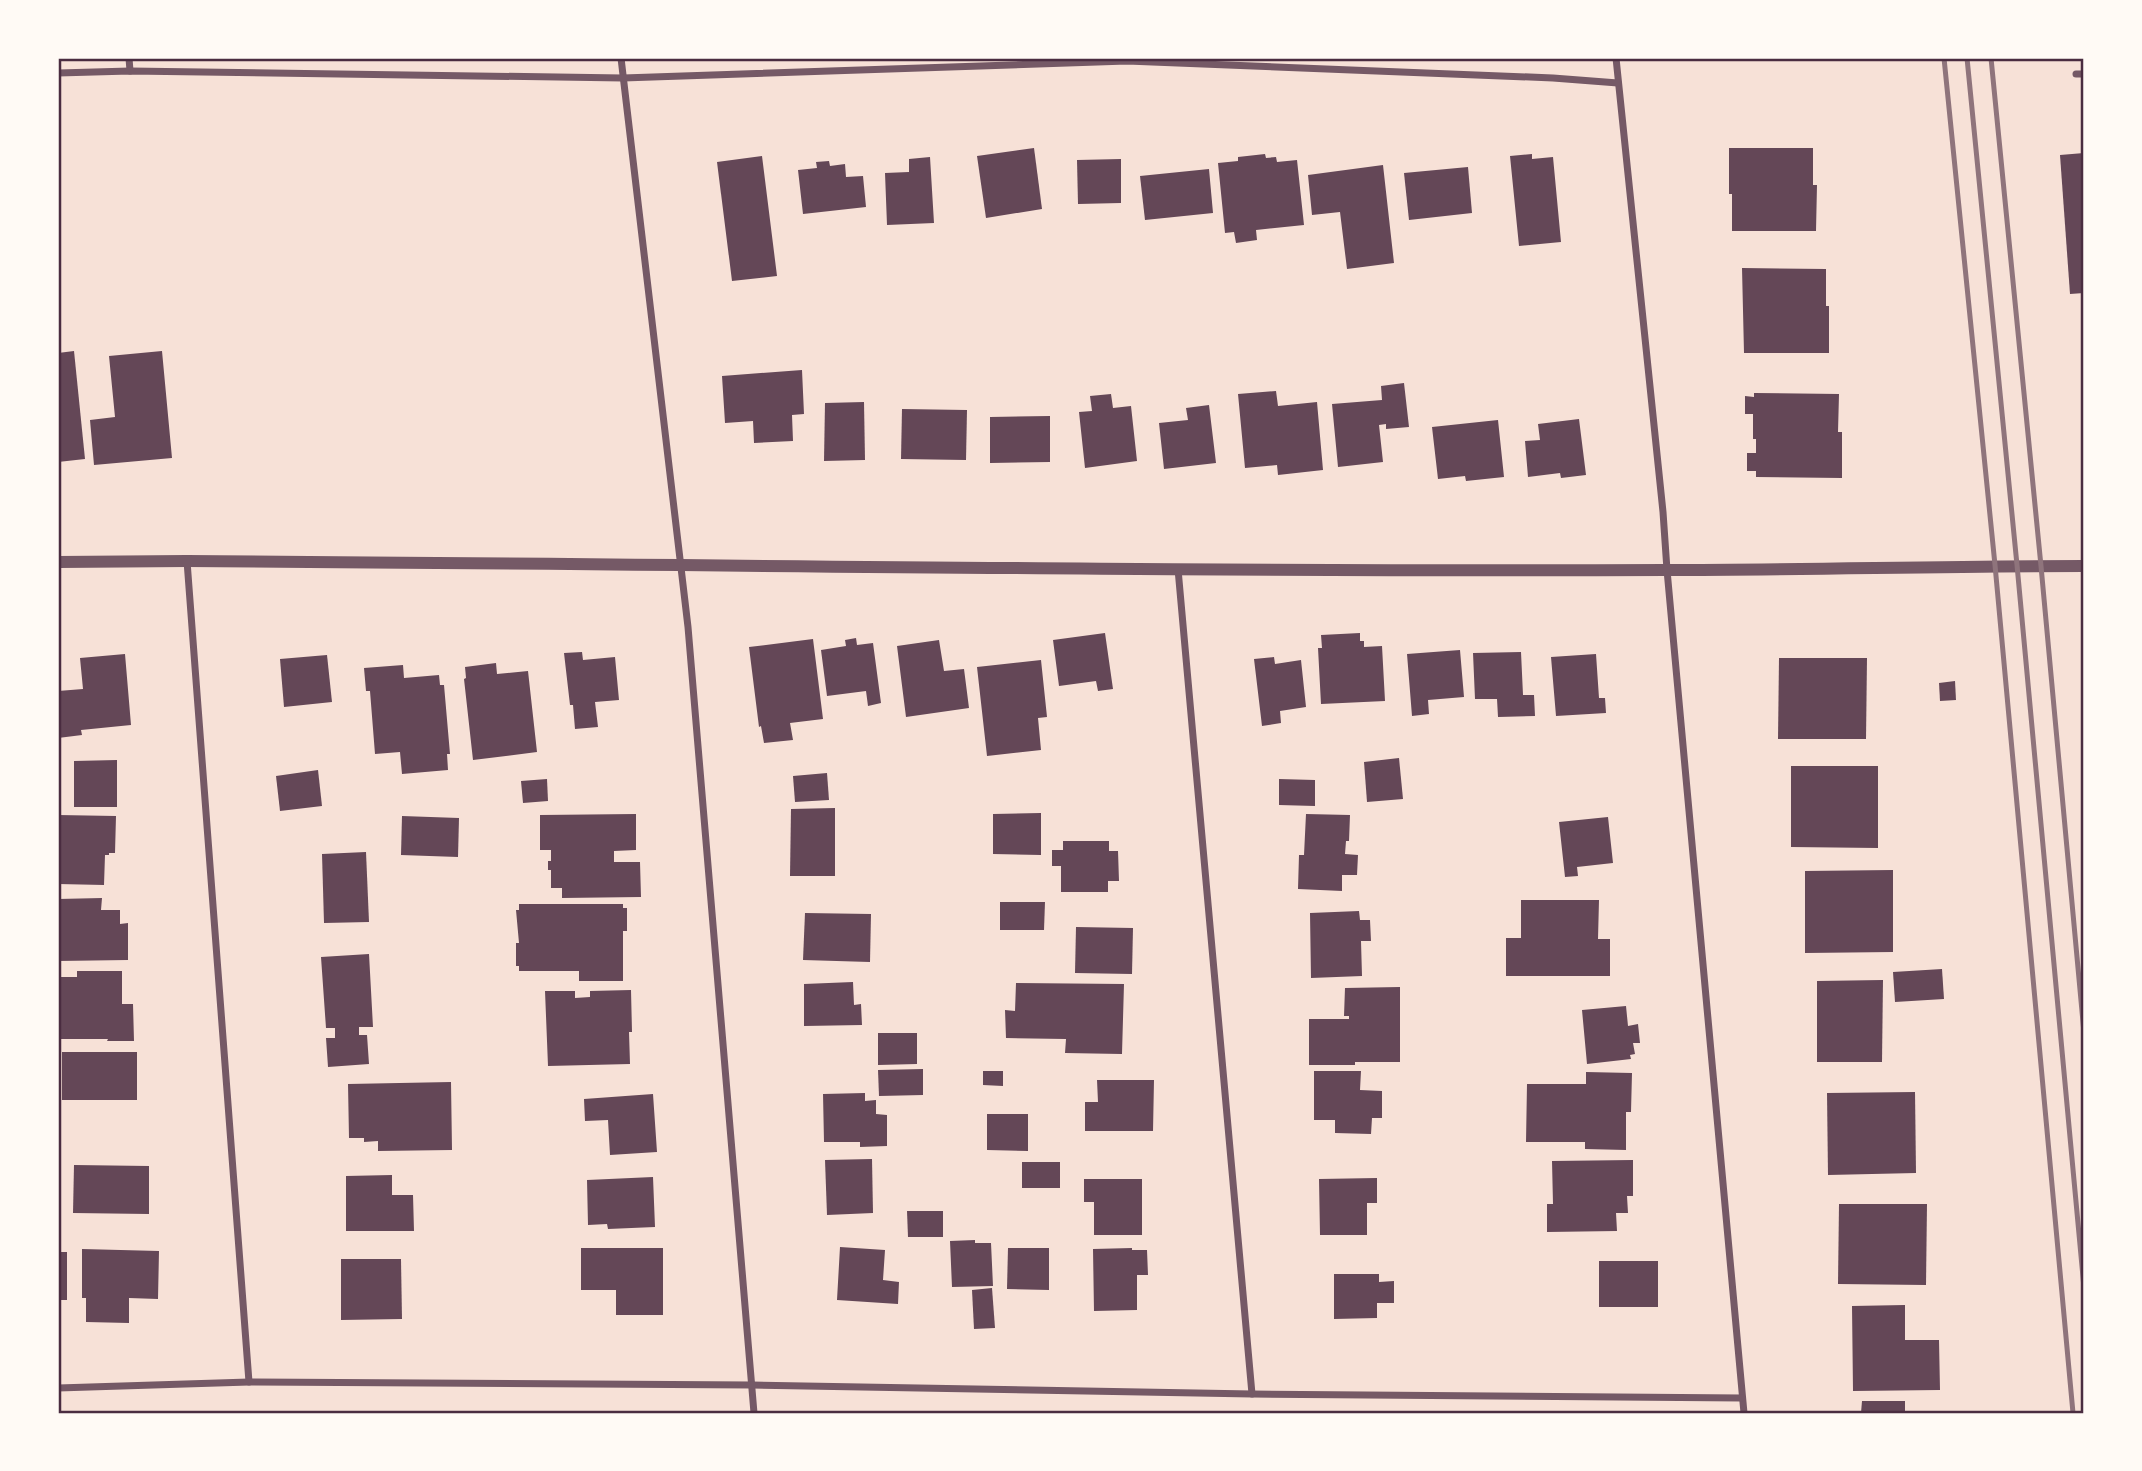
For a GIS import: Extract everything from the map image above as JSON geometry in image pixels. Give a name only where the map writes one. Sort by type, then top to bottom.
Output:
[{"type":"street","points":[[129,58],[130,71]]},
{"type":"street","points":[[621,58],[676,510],[689,641],[754,1413]]},
{"type":"street","points":[[1616,58],[1663,512],[1744,1413]]},
{"type":"street","points":[[58,73],[130,71],[623,78],[1127,59],[1618,83]]},
{"type":"street","points":[[187,561],[248,1382]]},
{"type":"street","points":[[58,562],[1667,570],[2084,566]]},
{"type":"street","points":[[1178,569],[1252,1394]]},
{"type":"street","points":[[58,1388],[248,1382],[752,1385],[1252,1394],[1742,1398]]},
{"type":"building","points":[[1034,148],[1042,209],[986,218],[977,156]]},
{"type":"building","points":[[1729,148],[1813,148],[1813,185],[1817,185],[1816,231],[1732,231]]},
{"type":"building","points":[[2084,153],[2084,293],[2070,294],[2060,155]]},
{"type":"building","points":[[1265,154],[1266,158],[1276,157],[1277,162],[1297,160],[1304,225],[1256,230],[1257,240],[1236,243],[1234,232],[1225,233],[1218,163],[1238,161],[1238,157]]},
{"type":"building","points":[[1532,154],[1532,159],[1553,157],[1561,242],[1519,246],[1510,156]]},
{"type":"building","points":[[762,156],[777,276],[732,281],[717,162]]},
{"type":"building","points":[[930,157],[934,223],[887,225],[885,173],[909,172],[909,159]]},
{"type":"building","points":[[1121,159],[1121,203],[1078,204],[1077,160]]},
{"type":"building","points":[[829,161],[830,166],[845,164],[846,177],[863,176],[866,207],[803,214],[798,170],[817,168],[816,162]]},
{"type":"building","points":[[1383,165],[1394,263],[1347,269],[1340,212],[1312,215],[1308,175]]},
{"type":"building","points":[[1468,167],[1472,213],[1409,220],[1404,173]]},
{"type":"building","points":[[1209,169],[1213,213],[1145,220],[1140,176]]},
{"type":"building","points":[[1742,268],[1826,269],[1829,353],[1744,353]]},
{"type":"building","points":[[74,351],[85,459],[58,462],[58,353]]},
{"type":"building","points":[[162,351],[172,458],[94,465],[90,420],[115,417],[109,356]]},
{"type":"building","points":[[802,370],[804,414],[792,415],[793,441],[754,443],[753,421],[725,423],[722,376]]},
{"type":"building","points":[[1404,383],[1409,427],[1386,429],[1386,424],[1379,425],[1383,462],[1338,467],[1332,404],[1382,400],[1381,386]]},
{"type":"building","points":[[1276,391],[1278,406],[1317,402],[1323,470],[1278,475],[1277,465],[1245,468],[1238,394]]},
{"type":"building","points":[[1754,393],[1839,394],[1838,432],[1842,432],[1842,478],[1756,477],[1756,471],[1747,471],[1747,453],[1756,453],[1756,439],[1753,439],[1753,414],[1745,414],[1745,396],[1754,397]]},
{"type":"building","points":[[1111,394],[1113,408],[1131,406],[1137,461],[1085,468],[1079,412],[1092,411],[1090,396]]},
{"type":"building","points":[[864,402],[865,460],[824,461],[825,403]]},
{"type":"building","points":[[1209,405],[1216,463],[1164,469],[1159,423],[1188,420],[1186,408]]},
{"type":"building","points":[[902,409],[967,410],[966,460],[901,459]]},
{"type":"building","points":[[1050,416],[1050,462],[990,463],[990,417]]},
{"type":"building","points":[[1579,419],[1586,475],[1561,478],[1560,473],[1528,477],[1525,441],[1540,440],[1538,424]]},
{"type":"building","points":[[1498,420],[1504,477],[1466,481],[1465,476],[1438,479],[1432,427]]},
{"type":"building","points":[[1105,633],[1113,689],[1098,691],[1096,681],[1059,686],[1053,640]]},
{"type":"building","points":[[1360,633],[1360,641],[1364,641],[1364,647],[1382,646],[1385,701],[1321,704],[1318,648],[1322,648],[1321,635]]},
{"type":"building","points":[[856,638],[857,645],[873,643],[881,703],[868,706],[866,691],[827,696],[821,650],[846,646],[845,640]]},
{"type":"building","points":[[813,639],[823,719],[790,723],[793,740],[764,743],[761,726],[759,727],[749,647]]},
{"type":"building","points":[[939,640],[944,671],[964,669],[969,708],[906,717],[897,646]]},
{"type":"building","points":[[1460,650],[1464,697],[1428,700],[1429,714],[1412,716],[1407,654]]},
{"type":"building","points":[[582,652],[583,660],[615,657],[619,700],[595,702],[598,727],[575,729],[564,653]]},
{"type":"building","points":[[1521,652],[1523,695],[1534,695],[1535,716],[1498,717],[1497,699],[1475,699],[1473,653]]},
{"type":"building","points":[[125,654],[131,725],[81,730],[82,735],[58,738],[58,691],[83,689],[80,658]]},
{"type":"building","points":[[1596,654],[1599,698],[1605,698],[1606,713],[1556,716],[1551,657]]},
{"type":"building","points":[[327,655],[332,702],[284,707],[280,659]]},
{"type":"building","points":[[1274,657],[1275,664],[1301,660],[1306,707],[1280,711],[1281,723],[1262,726],[1254,659]]},
{"type":"building","points":[[1779,658],[1867,658],[1866,739],[1778,739]]},
{"type":"building","points":[[1041,660],[1047,717],[1038,718],[1041,750],[987,756],[977,667]]},
{"type":"building","points":[[496,663],[497,674],[528,671],[537,752],[473,760],[465,667]]},
{"type":"building","points":[[403,665],[404,678],[439,675],[440,685],[444,685],[450,754],[447,754],[448,770],[402,774],[400,752],[375,754],[370,691],[366,691],[364,668]]},
{"type":"building","points":[[1955,681],[1956,700],[1940,701],[1939,683]]},
{"type":"building","points":[[1399,758],[1403,799],[1367,802],[1364,762]]},
{"type":"building","points":[[117,760],[117,807],[74,807],[74,761]]},
{"type":"building","points":[[1791,766],[1878,766],[1878,848],[1791,847]]},
{"type":"building","points":[[318,770],[322,806],[280,811],[276,776]]},
{"type":"building","points":[[827,773],[829,800],[795,802],[793,776]]},
{"type":"building","points":[[547,779],[548,801],[523,803],[521,781]]},
{"type":"building","points":[[1279,779],[1315,780],[1315,806],[1279,805]]},
{"type":"building","points":[[835,808],[835,876],[790,876],[791,809]]},
{"type":"building","points":[[1041,813],[1041,855],[993,854],[993,814]]},
{"type":"building","points":[[636,814],[636,850],[614,851],[614,862],[640,862],[641,897],[562,898],[562,888],[551,888],[548,861],[551,861],[551,850],[540,850],[540,815]]},
{"type":"building","points":[[1306,814],[1350,815],[1349,841],[1346,841],[1345,854],[1358,855],[1357,875],[1342,875],[1342,891],[1298,889],[1299,855],[1304,855]]},
{"type":"building","points":[[58,815],[116,816],[115,853],[105,855],[104,885],[58,884]]},
{"type":"building","points":[[402,816],[459,818],[458,857],[401,855]]},
{"type":"building","points":[[1608,817],[1613,863],[1577,867],[1578,876],[1565,877],[1559,822]]},
{"type":"building","points":[[1063,841],[1109,841],[1109,851],[1118,851],[1119,881],[1108,881],[1108,892],[1061,892],[1061,866],[1052,866],[1052,850],[1063,850]]},
{"type":"building","points":[[366,852],[369,922],[324,923],[322,854]]},
{"type":"building","points":[[1893,870],[1893,952],[1805,953],[1805,871]]},
{"type":"building","points":[[102,898],[101,910],[120,910],[120,924],[128,923],[128,960],[58,961],[58,899]]},
{"type":"building","points":[[1521,900],[1599,900],[1598,939],[1610,939],[1610,976],[1506,976],[1506,938],[1521,938]]},
{"type":"building","points":[[1000,902],[1045,902],[1044,930],[1000,930]]},
{"type":"building","points":[[519,904],[623,904],[623,908],[627,908],[627,931],[623,931],[623,981],[579,981],[579,971],[519,971],[519,966],[516,966],[516,943],[519,943],[516,910],[519,910]]},
{"type":"building","points":[[1359,911],[1360,920],[1370,920],[1371,941],[1361,941],[1362,976],[1311,978],[1310,913]]},
{"type":"building","points":[[805,913],[871,914],[870,962],[803,960]]},
{"type":"building","points":[[1076,927],[1133,928],[1132,974],[1075,973]]},
{"type":"building","points":[[369,954],[373,1027],[359,1027],[359,1035],[367,1035],[369,1064],[328,1067],[326,1038],[335,1038],[335,1028],[326,1028],[321,957]]},
{"type":"building","points":[[1942,969],[1944,999],[1895,1002],[1893,972]]},
{"type":"building","points":[[77,971],[122,971],[122,1004],[133,1004],[134,1041],[58,1039],[58,977],[77,977]]},
{"type":"building","points":[[1883,980],[1882,1062],[1817,1062],[1817,981]]},
{"type":"building","points":[[853,982],[854,1005],[861,1004],[862,1025],[804,1026],[804,984]]},
{"type":"building","points":[[1016,983],[1124,984],[1122,1054],[1065,1053],[1066,1039],[1006,1038],[1005,1010],[1015,1011]]},
{"type":"building","points":[[1400,987],[1400,1062],[1309,1065],[1309,1019],[1349,1019],[1349,1016],[1344,1016],[1345,988]]},
{"type":"building","points":[[631,990],[630,1064],[548,1066],[545,991],[575,991],[575,998],[590,997],[590,991]]},
{"type":"building","points":[[1626,1006],[1628,1026],[1638,1024],[1640,1043],[1633,1043],[1635,1054],[1630,1055],[1631,1059],[1587,1064],[1582,1010]]},
{"type":"building","points":[[878,1033],[917,1033],[917,1064],[878,1065]]},
{"type":"building","points":[[62,1052],[137,1052],[137,1100],[62,1100]]},
{"type":"building","points":[[923,1069],[923,1095],[879,1096],[878,1070]]},
{"type":"building","points":[[983,1071],[1003,1071],[1003,1086],[983,1085]]},
{"type":"building","points":[[1314,1071],[1361,1071],[1360,1090],[1382,1091],[1382,1118],[1372,1118],[1371,1134],[1335,1133],[1335,1120],[1314,1120]]},
{"type":"building","points":[[1586,1072],[1632,1073],[1631,1112],[1626,1112],[1626,1150],[1585,1149],[1585,1142],[1526,1142],[1527,1084],[1586,1084]]},
{"type":"building","points":[[1097,1080],[1154,1080],[1153,1131],[1085,1131],[1085,1102],[1098,1102]]},
{"type":"building","points":[[451,1082],[452,1150],[378,1151],[378,1141],[364,1142],[364,1138],[349,1138],[348,1084]]},
{"type":"building","points":[[1915,1092],[1916,1173],[1828,1175],[1827,1093]]},
{"type":"building","points":[[865,1093],[865,1101],[876,1100],[876,1114],[887,1115],[887,1146],[860,1147],[860,1142],[824,1142],[823,1094]]},
{"type":"building","points":[[653,1094],[657,1152],[610,1155],[608,1120],[585,1121],[584,1099]]},
{"type":"building","points":[[987,1114],[1028,1114],[1028,1151],[987,1150]]},
{"type":"building","points":[[872,1159],[873,1213],[827,1215],[825,1160]]},
{"type":"building","points":[[1633,1160],[1633,1196],[1627,1196],[1628,1213],[1616,1213],[1617,1231],[1547,1232],[1547,1204],[1553,1204],[1552,1161]]},
{"type":"building","points":[[1022,1162],[1060,1162],[1060,1188],[1022,1188]]},
{"type":"building","points":[[74,1165],[149,1166],[149,1214],[73,1213]]},
{"type":"building","points":[[392,1175],[392,1195],[413,1195],[414,1231],[346,1231],[346,1176]]},
{"type":"building","points":[[653,1177],[655,1227],[608,1229],[607,1224],[588,1225],[587,1180]]},
{"type":"building","points":[[1377,1178],[1377,1203],[1367,1203],[1367,1235],[1320,1235],[1319,1179]]},
{"type":"building","points":[[1084,1179],[1142,1179],[1142,1235],[1094,1235],[1094,1202],[1084,1202]]},
{"type":"building","points":[[1839,1204],[1927,1204],[1926,1285],[1838,1284]]},
{"type":"building","points":[[907,1211],[943,1211],[943,1237],[908,1237]]},
{"type":"building","points":[[975,1240],[975,1243],[991,1243],[993,1286],[952,1287],[950,1241]]},
{"type":"building","points":[[840,1247],[885,1250],[883,1280],[899,1282],[898,1304],[837,1300]]},
{"type":"building","points":[[581,1248],[663,1248],[663,1315],[616,1315],[616,1290],[581,1290]]},
{"type":"building","points":[[1008,1248],[1049,1248],[1049,1290],[1007,1289]]},
{"type":"building","points":[[82,1249],[159,1251],[158,1299],[129,1298],[129,1323],[86,1322],[86,1298],[82,1298]]},
{"type":"building","points":[[1093,1249],[1147,1250],[1148,1275],[1137,1275],[1137,1310],[1094,1311]]},
{"type":"building","points":[[58,1252],[67,1252],[67,1300],[58,1300]]},
{"type":"building","points":[[341,1259],[401,1259],[402,1319],[341,1320]]},
{"type":"building","points":[[1599,1261],[1658,1261],[1658,1307],[1599,1307]]},
{"type":"building","points":[[1334,1274],[1379,1274],[1379,1282],[1394,1281],[1394,1303],[1377,1303],[1377,1318],[1334,1319]]},
{"type":"building","points":[[992,1288],[995,1328],[974,1329],[972,1290]]},
{"type":"building","points":[[1905,1305],[1905,1340],[1939,1340],[1940,1390],[1853,1391],[1852,1306]]},
{"type":"building","points":[[1862,1401],[1905,1401],[1905,1413],[1861,1413]]},
{"type":"railway","points":[[1944,58],[1995,565],[2073,1413]]},
{"type":"railway","points":[[1967,58],[2084,1288]]},
{"type":"railway","points":[[1991,58],[2084,1033]]}]
